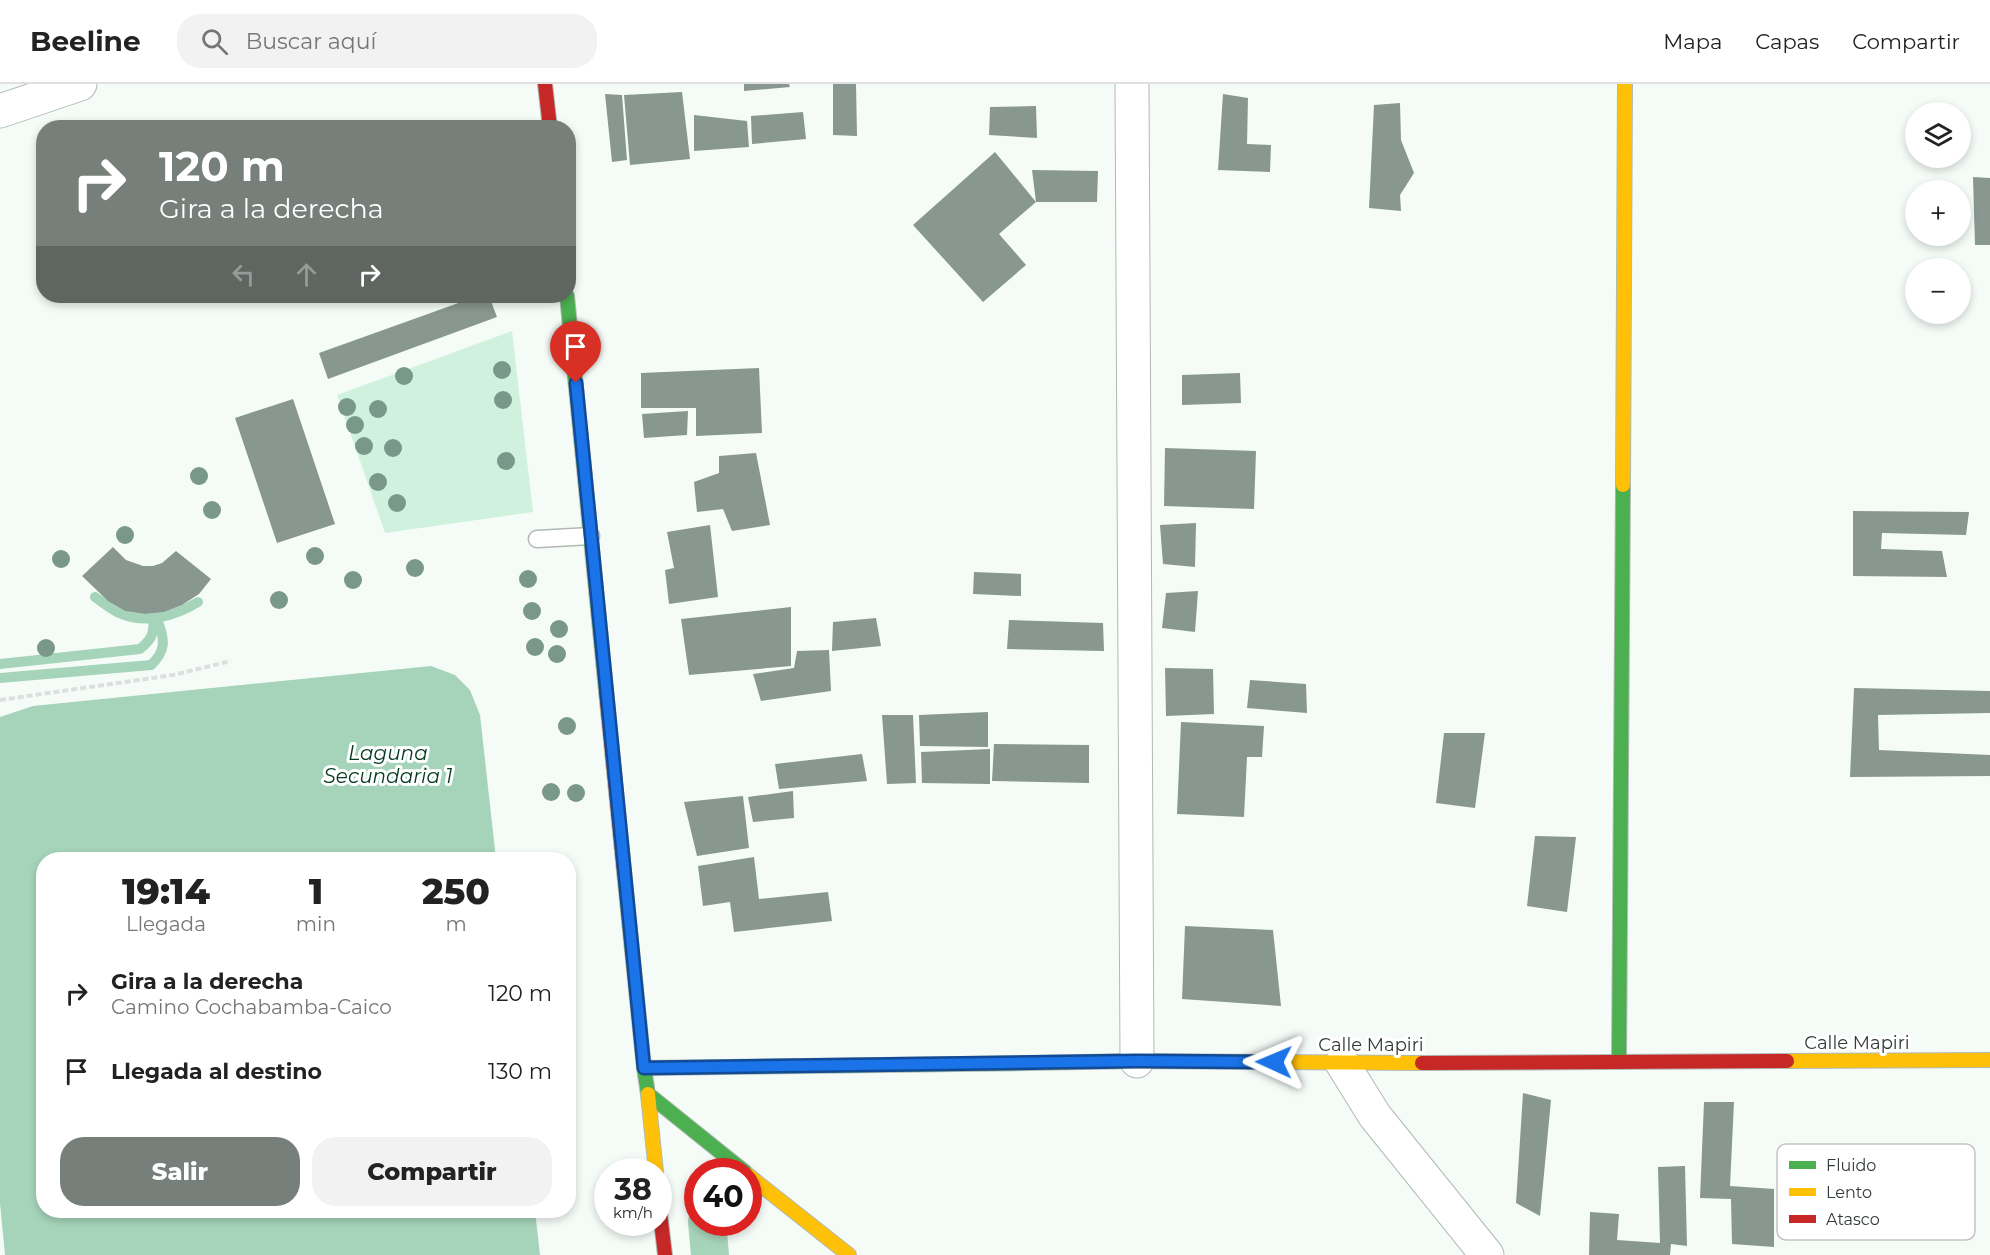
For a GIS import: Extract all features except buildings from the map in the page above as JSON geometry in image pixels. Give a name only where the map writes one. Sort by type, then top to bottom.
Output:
[{"type":"street","points":[[0,111],[80,84]]},
{"type":"street","points":[[545,84],[549,120]]},
{"type":"street","points":[[1132,84],[1137,1061]]},
{"type":"street","points":[[1619,1062],[1625,84]]},
{"type":"street","points":[[568,303],[655,1158]]},
{"type":"street","name":"Calle Mapiri","points":[[644,1068],[1137,1061],[1342,1063],[1990,1060]]},
{"type":"street","points":[[1342,1063],[1375,1116],[1487,1255]]},
{"type":"street","points":[[648,1094],[728,1158]]},
{"type":"street","points":[[762,1186],[849,1255]]},
{"type":"street","points":[[663,1236],[665,1255]]},
{"type":"lane","points":[[537,539],[591,536]]},
{"type":"path","points":[[0,700],[173,675],[231,662]]},
{"type":"shaded area","points":[[512,331],[533,512],[385,533],[337,395]]},
{"type":"water","name":"Laguna Secundaria 1","points":[[431,666],[455,675],[470,690],[480,715],[495,852],[36,852],[36,1218],[536,1218],[540,1255],[5,1255],[0,1203],[0,717],[33,706]]},
{"type":"waterway","points":[[95,597],[119,613],[139,618],[170,615],[198,602]]},
{"type":"waterway","points":[[0,664],[140,649],[151,636],[153,619]]},
{"type":"waterway","points":[[0,678],[151,665],[163,645],[158,622]]},
{"type":"waterway","points":[[708,1236],[710,1255]]},
{"type":"traffic: fast","points":[[568,303],[606,691]]},
{"type":"traffic: fast","points":[[1619,1062],[1623,485]]},
{"type":"traffic: fast","points":[[624,871],[644,1068]]},
{"type":"traffic: fast","points":[[728,1158],[648,1094],[644,1068],[1028,1063]]},
{"type":"traffic: slow","points":[[1623,485],[1625,84]]},
{"type":"traffic: slow","points":[[1787,1061],[1990,1060]]},
{"type":"traffic: slow","points":[[1028,1063],[1137,1061],[1422,1063]]},
{"type":"traffic: slow","points":[[648,1094],[655,1158]]},
{"type":"traffic: slow","points":[[762,1186],[849,1255]]},
{"type":"traffic: jam","points":[[545,84],[549,120]]},
{"type":"traffic: jam","points":[[606,691],[624,871]]},
{"type":"traffic: jam","points":[[1422,1063],[1787,1061]]},
{"type":"traffic: jam","points":[[663,1236],[665,1255]]},
{"type":"route","points":[[576,383],[644,1068],[1137,1061],[1274,1062]]}]
